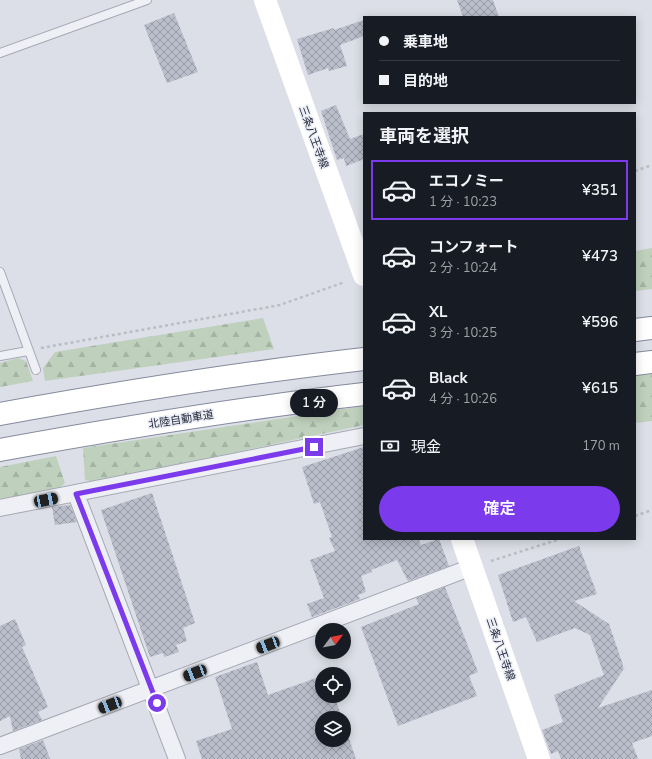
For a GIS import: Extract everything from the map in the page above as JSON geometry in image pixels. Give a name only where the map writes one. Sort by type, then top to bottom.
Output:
[{"type":"main road","name":"三条八王寺線","points":[[265,0],[357,278]]},
{"type":"main road","points":[[636,330],[652,328]]},
{"type":"main road","points":[[0,414],[108,394],[285,368],[363,359]]},
{"type":"main road","points":[[636,364],[652,362]]},
{"type":"main road","name":"北陸自動車道","points":[[0,450],[112,429],[290,402],[363,394]]},
{"type":"main road","name":"三条八王寺線","points":[[462,540],[539,759]]},
{"type":"street","points":[[0,508],[363,436]]},
{"type":"street","points":[[76,494],[152,690],[177,759]]},
{"type":"street","points":[[0,746],[152,690],[472,567]]},
{"type":"lane","points":[[0,53],[148,0]]},
{"type":"lane","points":[[0,272],[36,370]]},
{"type":"lane","points":[[0,356],[28,351]]},
{"type":"path","points":[[636,171],[652,165]]},
{"type":"path","points":[[28,351],[280,304],[357,278]]},
{"type":"path","points":[[636,516],[652,510]]},
{"type":"path","points":[[472,567],[557,540]]},
{"type":"green space","points":[[652,248],[652,289],[636,291],[636,251]]},
{"type":"green space","points":[[263,318],[274,349],[45,381],[43,368],[55,352]]},
{"type":"green space","points":[[18,358],[26,361],[33,381],[0,387],[0,363]]},
{"type":"green space","points":[[652,374],[652,421],[636,423],[636,375]]},
{"type":"green space","points":[[363,406],[363,425],[95,482],[85,480],[83,448]]},
{"type":"green space","points":[[56,456],[65,483],[57,490],[0,499],[0,467]]},
{"type":"building","points":[[457,0],[493,0],[499,16],[463,16]]},
{"type":"building","points":[[174,13],[198,72],[167,83],[144,25]]},
{"type":"building","points":[[363,20],[363,36],[340,45],[347,66],[329,71],[328,68],[308,75],[297,39],[334,28],[334,30]]},
{"type":"building","points":[[336,105],[350,139],[363,134],[363,159],[346,166],[344,158],[337,160],[321,111]]},
{"type":"building","points":[[363,447],[363,540],[419,540],[421,545],[439,540],[449,566],[408,581],[397,560],[371,570],[372,572],[361,576],[366,592],[358,595],[360,599],[312,617],[307,604],[324,598],[310,560],[335,551],[329,538],[332,537],[320,502],[314,504],[302,467]]},
{"type":"building","points":[[152,493],[195,623],[183,628],[187,641],[176,645],[179,652],[164,657],[163,653],[150,657],[101,510]]},
{"type":"building","points":[[70,505],[77,522],[55,525],[52,507]]},
{"type":"building","points":[[579,546],[597,594],[574,601],[609,624],[623,668],[625,667],[598,708],[652,690],[652,736],[632,743],[638,759],[561,759],[558,751],[551,754],[542,730],[563,722],[554,695],[604,675],[590,635],[575,628],[537,642],[526,617],[513,622],[498,575]]},
{"type":"building","points":[[445,587],[478,672],[469,676],[477,696],[398,726],[361,627],[419,604],[416,598]]},
{"type":"building","points":[[15,619],[26,645],[22,647],[48,707],[38,712],[42,720],[13,731],[10,716],[0,721],[0,626]]},
{"type":"building","points":[[257,662],[268,695],[315,678],[315,703],[337,703],[339,711],[315,711],[315,747],[351,747],[351,744],[356,759],[202,759],[196,741],[232,729],[215,677]]},
{"type":"building","points":[[43,740],[50,759],[21,759],[19,749]]},
{"type":"route","points":[[157,703],[76,494],[314,447]]}]
